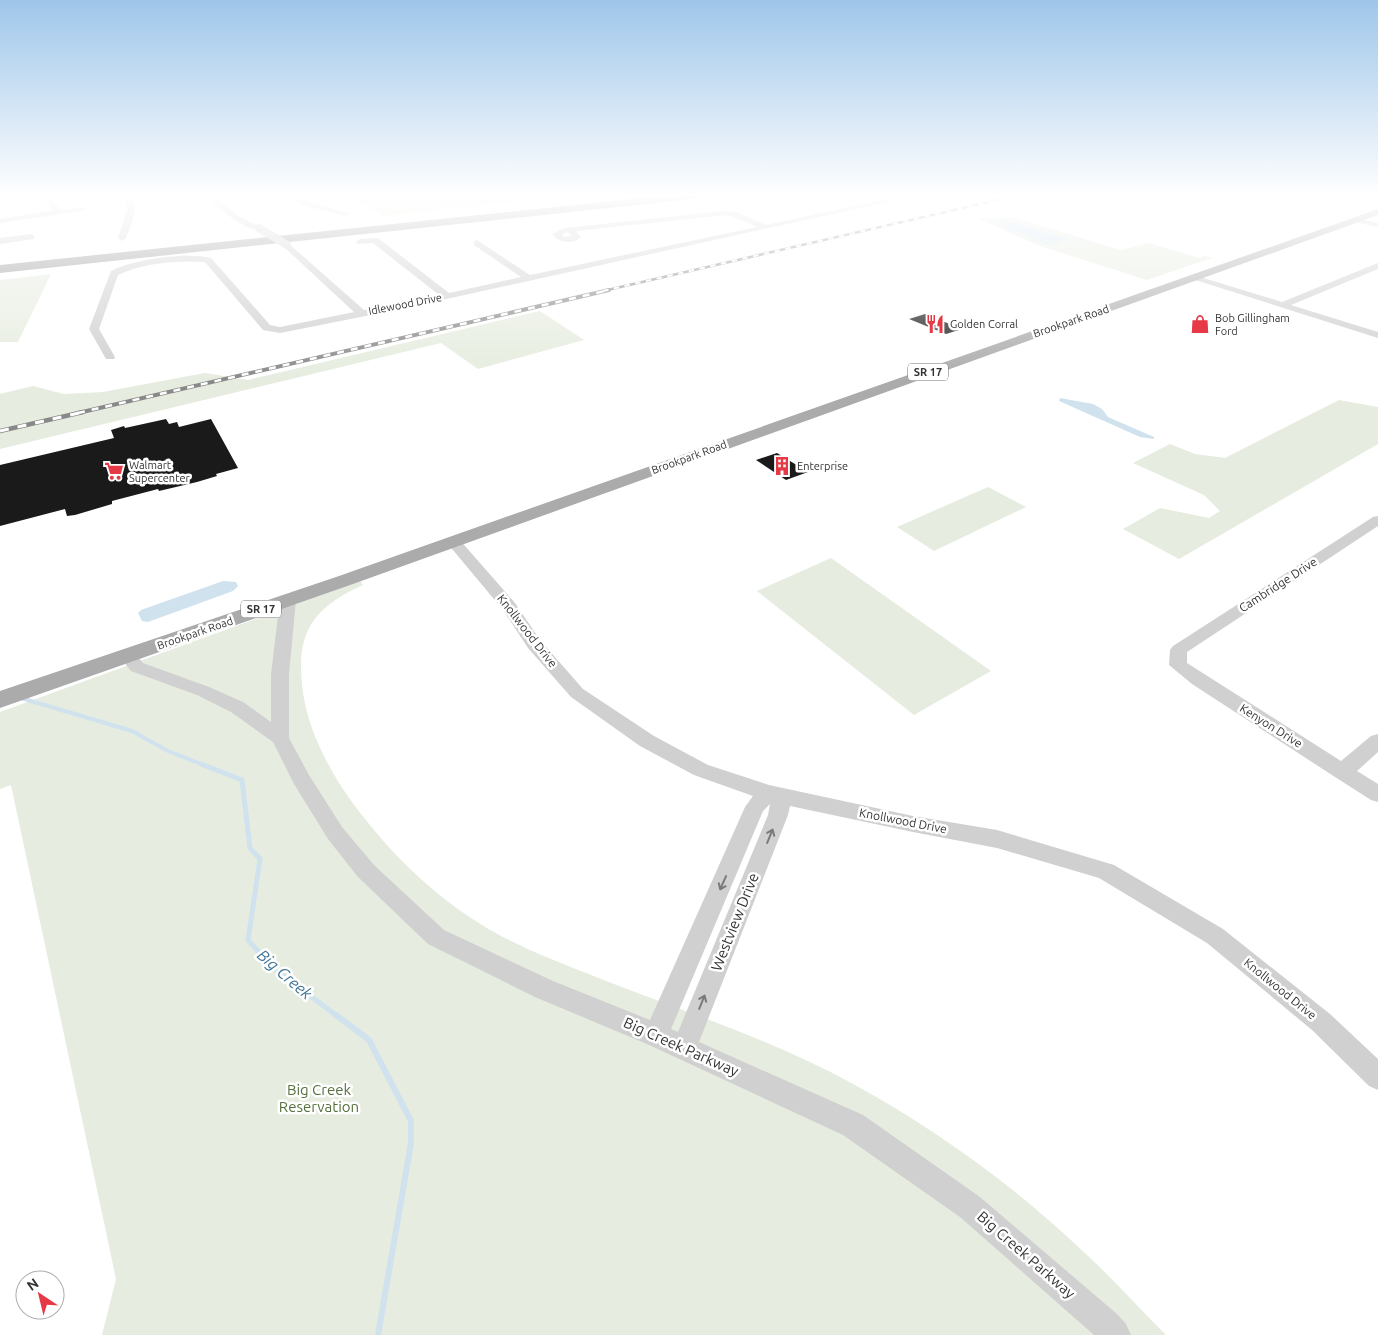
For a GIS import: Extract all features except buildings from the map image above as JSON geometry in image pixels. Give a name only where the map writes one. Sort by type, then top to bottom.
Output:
[{"type":"highway","points":[[0,262],[46,257]]},
{"type":"highway","points":[[0,269],[111,257]]},
{"type":"main road","name":"Brookpark Road","points":[[0,700],[288,600],[1252,257]]},
{"type":"street","points":[[300,257],[361,313]]},
{"type":"street","points":[[397,257],[447,296]]},
{"type":"street","points":[[498,257],[528,278]]},
{"type":"street","name":"Idlewood Drive","points":[[110,358],[94,329],[114,273],[117,270],[151,264],[208,260],[267,328],[272,330],[286,329],[447,296],[624,257]]},
{"type":"street","points":[[1283,305],[1378,266]]},
{"type":"street","points":[[1194,278],[1377,334]]},
{"type":"street","name":"Cambridge Drive","points":[[1179,650],[1378,520]]},
{"type":"street","name":"Knollwood Drive","points":[[453,541],[509,607],[534,644],[577,693],[648,740],[701,770],[775,794],[913,824],[997,839],[1106,871],[1215,936],[1321,1022],[1378,1076]]},
{"type":"street","name":"Big Creek Parkway","points":[[280,738],[280,674],[288,600]]},
{"type":"street","name":"Kenyon Drive","points":[[1179,650],[1178,665],[1198,680],[1378,794]]},
{"type":"street","name":"Big Creek Parkway","points":[[128,656],[137,667],[203,691],[237,707],[280,738],[301,779],[336,832],[366,871],[436,937],[544,989],[656,1035],[854,1125],[970,1207],[1106,1325],[1114,1335]]},
{"type":"street","points":[[1342,772],[1378,741]]},
{"type":"street","name":"Westview Drive","points":[[656,1035],[756,807],[775,794],[778,815],[684,1048]]},
{"type":"street","points":[[733,861],[757,868]]},
{"type":"street","points":[[700,935],[727,942]]},
{"type":"green space","points":[[1076,257],[1212,258],[1147,280]]},
{"type":"green space","points":[[51,274],[18,342],[0,342],[0,280]]},
{"type":"green space","points":[[540,311],[584,340],[478,369],[441,343],[0,449],[0,394],[33,386],[64,394],[103,392],[205,373],[248,380]]},
{"type":"green space","points":[[1339,400],[1378,407],[1378,444],[1179,559],[1123,529],[1160,508],[1209,518],[1220,511],[1204,495],[1133,463],[1170,444],[1195,454],[1225,458]]},
{"type":"green space","points":[[988,487],[1026,507],[934,551],[897,527]]},
{"type":"green space","points":[[831,558],[991,671],[914,715],[757,591]]},
{"type":"green space","name":"Big Creek Reservation","points":[[360,581],[363,585],[330,604],[310,626],[304,640],[302,655],[303,693],[310,723],[330,767],[368,823],[413,872],[464,913],[525,948],[794,1055],[855,1085],[917,1122],[977,1162],[1033,1207],[1097,1265],[1166,1335],[102,1335],[116,1279],[11,785],[0,789],[0,712]]},
{"type":"water","points":[[1060,398],[1093,404],[1102,409],[1108,417],[1154,437],[1154,439],[1140,437],[1059,401]]},
{"type":"water","points":[[223,581],[236,582],[238,586],[233,591],[148,622],[142,621],[138,613],[141,610]]},
{"type":"waterway","name":"Big Creek","points":[[21,698],[132,731],[168,751],[204,765]]},
{"type":"waterway","name":"Big Creek","points":[[201,764],[242,780],[250,848],[260,859],[248,940],[272,967],[337,1016]]},
{"type":"waterway","name":"Big Creek","points":[[336,1015],[369,1040],[411,1121],[411,1143],[378,1335]]},
{"type":"railway","points":[[603,291],[749,257]]},
{"type":"railway","points":[[78,413],[609,290]]},
{"type":"railway","points":[[0,431],[83,412]]},
{"type":"place","name":"Golden Corral","points":[[935,324]]},
{"type":"place","name":"Bob Gillingham Ford","points":[[1200,324]]},
{"type":"place","name":"Enterprise","points":[[782,466]]},
{"type":"place","name":"Walmart Supercenter","points":[[114,471]]}]
